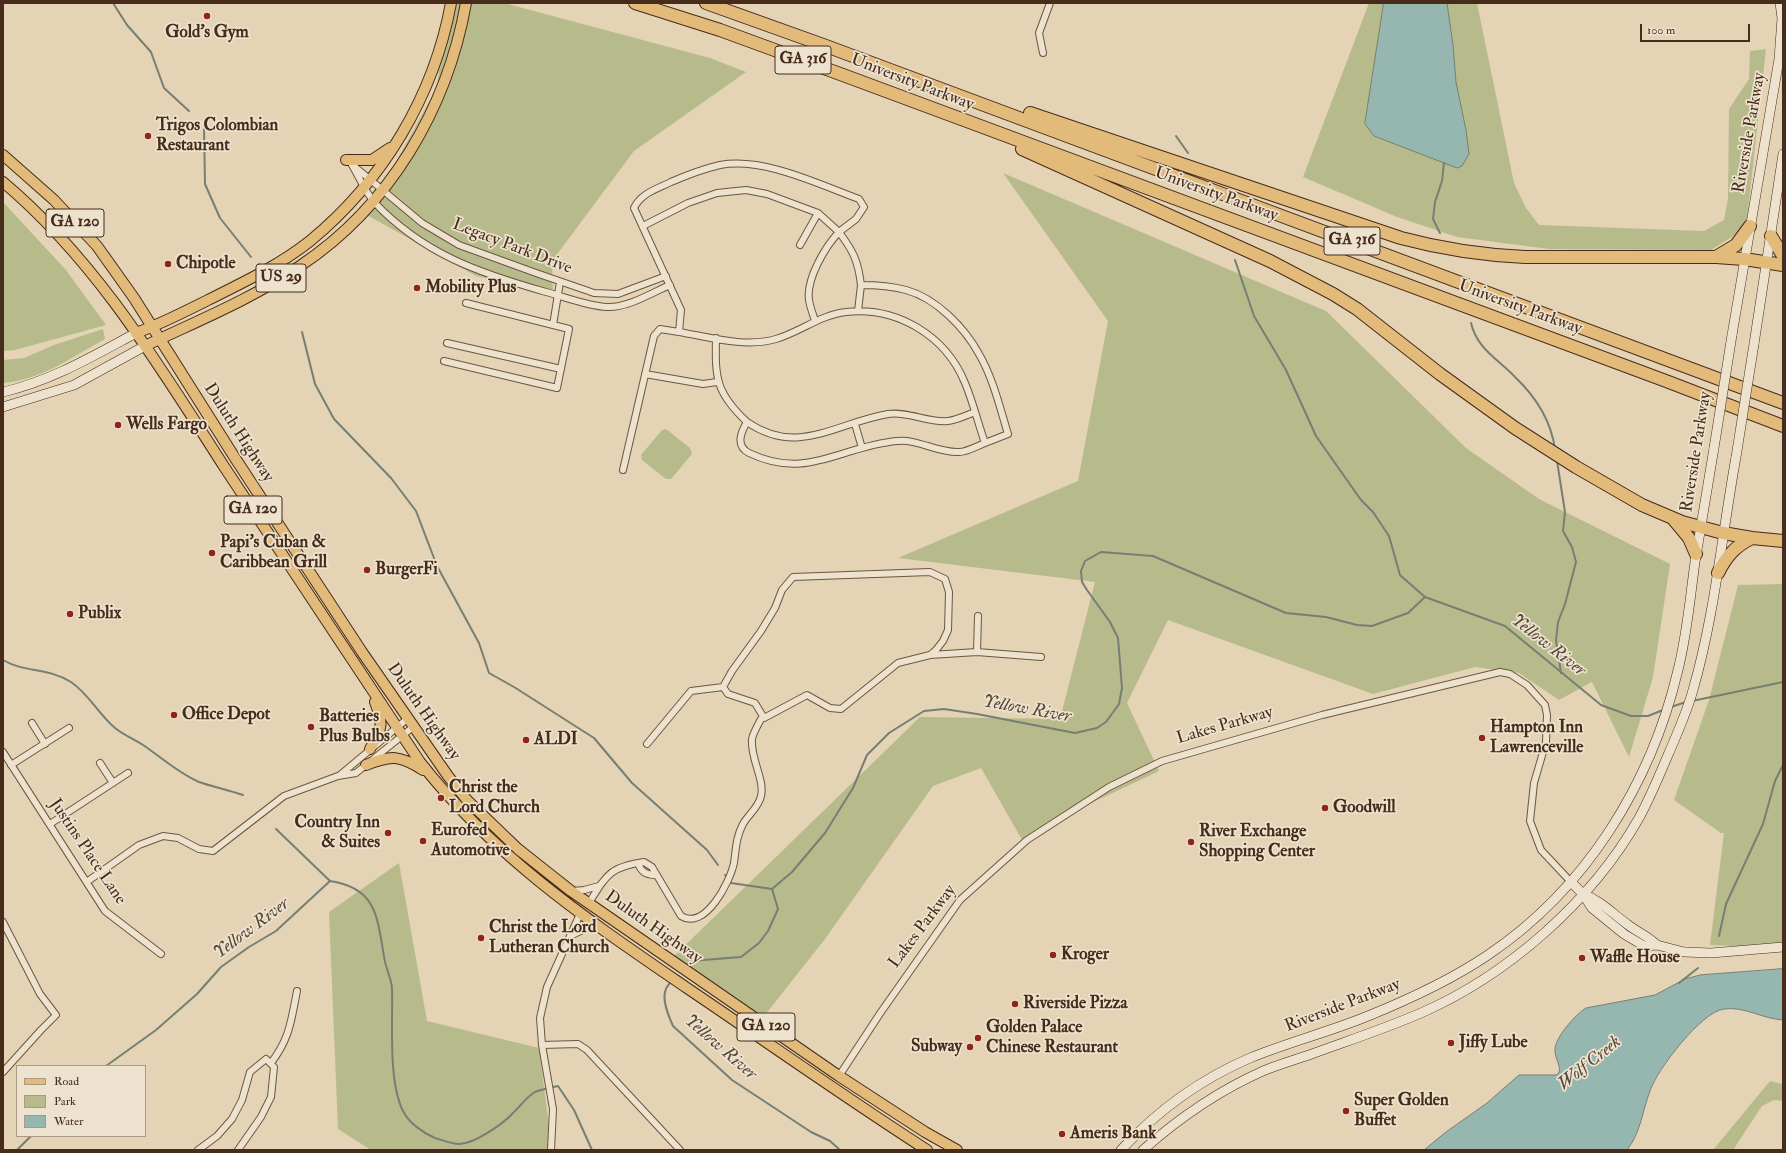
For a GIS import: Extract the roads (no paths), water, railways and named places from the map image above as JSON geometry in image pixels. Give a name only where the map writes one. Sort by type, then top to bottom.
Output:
[{"type":"highway","name":"University Parkway","points":[[635,3],[755,42],[1666,381],[1783,426]]},
{"type":"highway","name":"University Parkway","points":[[706,3],[920,80],[1783,403]]},
{"type":"highway","points":[[920,80],[957,87],[1141,152],[1401,238],[1440,248],[1524,257],[1716,257],[1744,259],[1783,265]]},
{"type":"highway","points":[[969,122],[1014,146],[1301,276],[1356,309],[1440,374],[1521,432],[1592,477],[1626,496],[1673,519],[1723,533],[1783,541]]},
{"type":"highway","points":[[1716,257],[1736,245],[1750,226]]},
{"type":"highway","points":[[1771,236],[1783,256]]},
{"type":"highway","points":[[1673,519],[1689,538],[1696,554]]},
{"type":"highway","points":[[1718,573],[1731,552],[1743,542],[1752,538]]},
{"type":"main road","name":"Riverside Parkway","points":[[1121,1150],[1144,1125],[1194,1087],[1249,1058],[1347,1024],[1447,980],[1501,946],[1528,924],[1571,882],[1600,846],[1626,806],[1650,758],[1664,721],[1678,673],[1744,259],[1779,59],[1782,22],[1780,3]]},
{"type":"main road","name":"US 29","points":[[153,328],[220,294],[309,242],[364,188],[400,140],[417,106],[432,72],[450,5]]},
{"type":"main road","name":"US 29","points":[[145,346],[262,290],[300,266],[338,237],[374,201],[407,158],[434,110],[452,63],[465,7]]},
{"type":"main road","points":[[346,160],[372,160],[380,156],[400,140]]},
{"type":"main road","name":"Riverside Parkway","points":[[1143,1150],[1176,1121],[1224,1091],[1263,1071],[1382,1029],[1423,1012],[1468,989],[1550,928],[1583,894],[1616,854],[1638,820],[1676,736],[1693,693],[1705,645],[1718,573],[1783,154]]},
{"type":"main road","name":"Duluth Highway","points":[[3,155],[54,200],[97,246],[153,328],[278,524],[410,723],[467,800],[518,849],[571,890],[649,946],[839,1076],[925,1132],[957,1150]]},
{"type":"main road","name":"Duluth Highway","points":[[3,182],[40,216],[68,245],[136,333],[402,736],[444,793],[483,834],[526,872],[580,914],[927,1150]]},
{"type":"main road","points":[[3,392],[27,386],[56,375],[136,333],[153,328]]},
{"type":"main road","points":[[3,407],[74,385],[145,346]]},
{"type":"main road","points":[[370,687],[382,720],[380,732],[370,749]]},
{"type":"main road","points":[[366,765],[386,758],[399,758],[412,763],[429,774]]},
{"type":"main road","points":[[526,872],[571,902],[589,903]]},
{"type":"main road","points":[[1571,882],[1583,894],[1592,908],[1624,934],[1644,946],[1657,945],[1684,952],[1711,953],[1783,948]]},
{"type":"main road","points":[[580,914],[597,917],[643,947],[649,946]]},
{"type":"street","points":[[1044,53],[1039,32],[1050,3]]},
{"type":"street","points":[[679,332],[681,310],[634,208],[638,201],[649,192],[695,172],[721,165],[747,164],[780,171],[859,199],[864,207],[856,219],[830,241],[821,256],[809,288],[809,300],[815,321]]},
{"type":"street","name":"Legacy Park Drive","points":[[666,276],[618,294],[594,293],[560,282],[459,245],[422,223],[371,179],[352,165],[364,188],[374,201],[402,227],[433,250],[452,260],[505,280],[608,307],[628,303],[670,285]]},
{"type":"street","points":[[643,226],[688,203],[717,193],[746,190],[767,194],[818,213],[839,232],[859,264],[861,284],[858,312]]},
{"type":"street","points":[[800,245],[818,213]]},
{"type":"street","points":[[553,325],[560,282]]},
{"type":"street","points":[[747,422],[740,432],[740,442],[746,452],[765,461],[799,465],[825,460],[876,444],[906,441],[914,441],[940,451],[960,452],[1008,434],[987,369],[979,353],[965,334],[947,315],[928,300],[908,290],[861,284]]},
{"type":"street","points":[[444,361],[557,388],[569,329],[466,304]]},
{"type":"street","points":[[623,470],[654,336],[660,329],[750,342],[775,339],[822,317],[846,312],[873,311],[896,317],[918,327],[935,339],[951,357],[965,382],[985,443]]},
{"type":"street","points":[[716,338],[716,367],[718,382],[734,410],[747,422],[759,430],[790,439],[809,437],[888,414],[907,415],[948,421],[975,412]]},
{"type":"street","points":[[447,343],[561,369]]},
{"type":"street","points":[[645,374],[703,384],[718,382]]},
{"type":"street","points":[[855,424],[862,448]]},
{"type":"street","points":[[723,687],[732,671],[761,631],[775,608],[782,590],[793,577],[930,572],[945,580],[949,592],[948,630],[943,641],[930,655]]},
{"type":"street","points":[[977,652],[978,616]]},
{"type":"street","points":[[589,903],[608,876],[618,867],[638,863],[641,870],[649,875],[656,875],[675,908],[681,916],[687,920],[695,920],[713,905],[724,887],[734,863],[736,842],[743,824],[761,796],[761,782],[754,761],[752,738],[762,719],[807,695],[830,708],[841,709],[898,663],[930,655],[977,652],[1041,657]]},
{"type":"street","name":"Lakes Parkway","points":[[839,1076],[881,1012],[960,900],[1027,840],[1109,787],[1162,761],[1322,715],[1500,672],[1510,674],[1527,685],[1545,705],[1546,716],[1546,742],[1534,783],[1530,821],[1541,850],[1571,882]]},
{"type":"street","points":[[723,687],[728,694],[755,703],[762,719]]},
{"type":"street","points":[[647,744],[691,691],[723,687]]},
{"type":"street","points":[[32,723],[45,744]]},
{"type":"street","points":[[338,776],[397,727],[410,723]]},
{"type":"street","points":[[88,881],[139,846],[163,836],[178,838],[199,849],[213,851],[284,796],[338,776],[356,773],[402,736],[410,723]]},
{"type":"street","points":[[11,765],[69,728]]},
{"type":"street","name":"Justins Place Lane","points":[[3,752],[88,881],[106,911],[161,954]]},
{"type":"street","points":[[100,763],[113,783]]},
{"type":"street","points":[[50,824],[128,774]]},
{"type":"street","points":[[571,890],[584,890],[600,886]]},
{"type":"street","points":[[551,1150],[553,1109],[546,1077],[540,1018],[547,987],[580,914]]},
{"type":"street","points":[[3,922],[40,994],[56,1015],[3,1072]]},
{"type":"street","points":[[570,936],[585,929],[601,928]]},
{"type":"street","points":[[271,1063],[282,1048],[290,1030],[297,991]]},
{"type":"street","points":[[542,1045],[578,1044],[587,1050],[680,1150]]},
{"type":"street","points":[[197,1150],[217,1136],[232,1119],[242,1100],[250,1072],[266,1059],[274,1067],[271,1097],[261,1117],[238,1150]]},
{"type":"water","points":[[1384,3],[1447,3],[1453,45],[1456,82],[1466,130],[1469,154],[1462,166],[1457,168],[1374,136],[1365,124]]},
{"type":"water","points":[[1783,969],[1783,1020],[1739,1009],[1724,1009],[1715,1012],[1704,1020],[1681,1043],[1661,1070],[1650,1091],[1638,1129],[1627,1150],[1424,1150],[1446,1132],[1487,1103],[1519,1075],[1556,1075],[1559,1073],[1555,1047],[1566,1027],[1586,1008],[1655,995],[1685,979],[1700,975]]},
{"type":"waterway","points":[[113,3],[127,25],[151,52],[164,88],[189,111]]},
{"type":"waterway","points":[[204,128],[205,184],[220,218],[251,257]]},
{"type":"waterway","points":[[1176,136],[1188,153]]},
{"type":"waterway","points":[[1440,233],[1433,219],[1435,202],[1442,181],[1444,163]]},
{"type":"waterway","points":[[1235,260],[1254,316],[1286,370],[1316,436],[1361,500],[1373,512],[1389,536],[1400,575],[1425,597],[1505,626],[1601,705],[1631,716],[1648,716],[1663,710]]},
{"type":"waterway","points":[[1471,323],[1474,332],[1483,347],[1529,392],[1546,419],[1555,449]]},
{"type":"waterway","points":[[302,332],[315,384],[334,419],[391,478],[416,511],[437,566],[479,643],[489,673],[514,687],[594,738],[632,783],[707,850],[718,865]]},
{"type":"waterway","points":[[1557,461],[1565,512],[1563,531],[1572,547],[1576,562],[1565,604],[1558,622],[1556,640],[1561,673]]},
{"type":"waterway","name":"Yellow River","points":[[772,889],[792,872],[825,833],[853,788],[867,755],[889,733],[924,711],[944,709],[1075,733],[1097,728],[1106,722],[1119,704],[1122,688],[1118,638],[1110,622],[1082,582],[1081,571],[1085,561],[1101,552],[1153,556],[1286,613],[1326,617],[1357,625],[1372,626],[1408,613],[1425,597]]},
{"type":"waterway","points":[[3,660],[20,667],[53,674],[71,682],[83,692],[115,728],[146,747],[178,771],[199,782],[243,795]]},
{"type":"waterway","name":"Yellow River","points":[[1692,701],[1783,682]]},
{"type":"waterway","name":"Yellow River","points":[[1671,707],[1686,702]]},
{"type":"waterway","name":"Wolf Creek","points":[[1719,936],[1726,904],[1763,824],[1775,781],[1783,765]]},
{"type":"waterway","points":[[276,829],[330,881]]},
{"type":"waterway","points":[[725,875],[731,883],[772,889]]},
{"type":"waterway","name":"Yellow River","points":[[107,1065],[156,1030],[197,994],[221,967],[249,947],[276,931],[330,881],[346,885],[357,890],[372,906],[376,917],[392,988],[392,1051],[395,1084],[398,1099],[403,1111],[413,1123],[421,1130],[435,1138],[453,1143],[465,1143],[472,1141],[495,1128],[516,1111],[535,1092],[558,1086],[574,1110],[592,1150]]},
{"type":"waterway","name":"Yellow River","points":[[686,966],[691,961],[741,957],[759,943],[768,931],[778,909],[772,889]]},
{"type":"waterway","name":"Wolf Creek","points":[[1679,983],[1698,968]]},
{"type":"waterway","name":"Yellow River","points":[[672,981],[666,988],[664,998],[673,1026],[732,1080],[811,1132],[830,1141],[840,1150]]},
{"type":"waterway","name":"Yellow River","points":[[17,1150],[30,1137]]},
{"type":"place","name":"Gold's Gym","points":[[207,16]]},
{"type":"place","name":"Trigos Colombian Restaurant","points":[[148,136]]},
{"type":"place","name":"Chipotle","points":[[168,264]]},
{"type":"place","name":"Mobility Plus","points":[[417,288]]},
{"type":"place","name":"Wells Fargo","points":[[118,425]]},
{"type":"place","name":"Papi's Cuban & Caribbean Grill","points":[[212,553]]},
{"type":"place","name":"BurgerFi","points":[[367,570]]},
{"type":"place","name":"Publix","points":[[70,614]]},
{"type":"place","name":"Office Depot","points":[[174,715]]},
{"type":"place","name":"Batteries Plus Bulbs","points":[[311,727]]},
{"type":"place","name":"Hampton Inn Lawrenceville","points":[[1482,738]]},
{"type":"place","name":"ALDI","points":[[526,740]]},
{"type":"place","name":"Christ the Lord Church","points":[[441,798]]},
{"type":"place","name":"Goodwill","points":[[1325,808]]},
{"type":"place","name":"Country Inn & Suites","points":[[388,833]]},
{"type":"place","name":"Eurofed Automotive","points":[[423,841]]},
{"type":"place","name":"River Exchange Shopping Center","points":[[1191,842]]},
{"type":"place","name":"Christ the Lord Lutheran Church","points":[[481,938]]},
{"type":"place","name":"Kroger","points":[[1053,955]]},
{"type":"place","name":"Waffle House","points":[[1582,958]]},
{"type":"place","name":"Riverside Pizza","points":[[1015,1004]]},
{"type":"place","name":"Golden Palace Chinese Restaurant","points":[[978,1038]]},
{"type":"place","name":"Jiffy Lube","points":[[1451,1043]]},
{"type":"place","name":"Subway","points":[[970,1047]]},
{"type":"place","name":"Super Golden Buffet","points":[[1346,1111]]},
{"type":"place","name":"Ameris Bank","points":[[1062,1134]]}]
